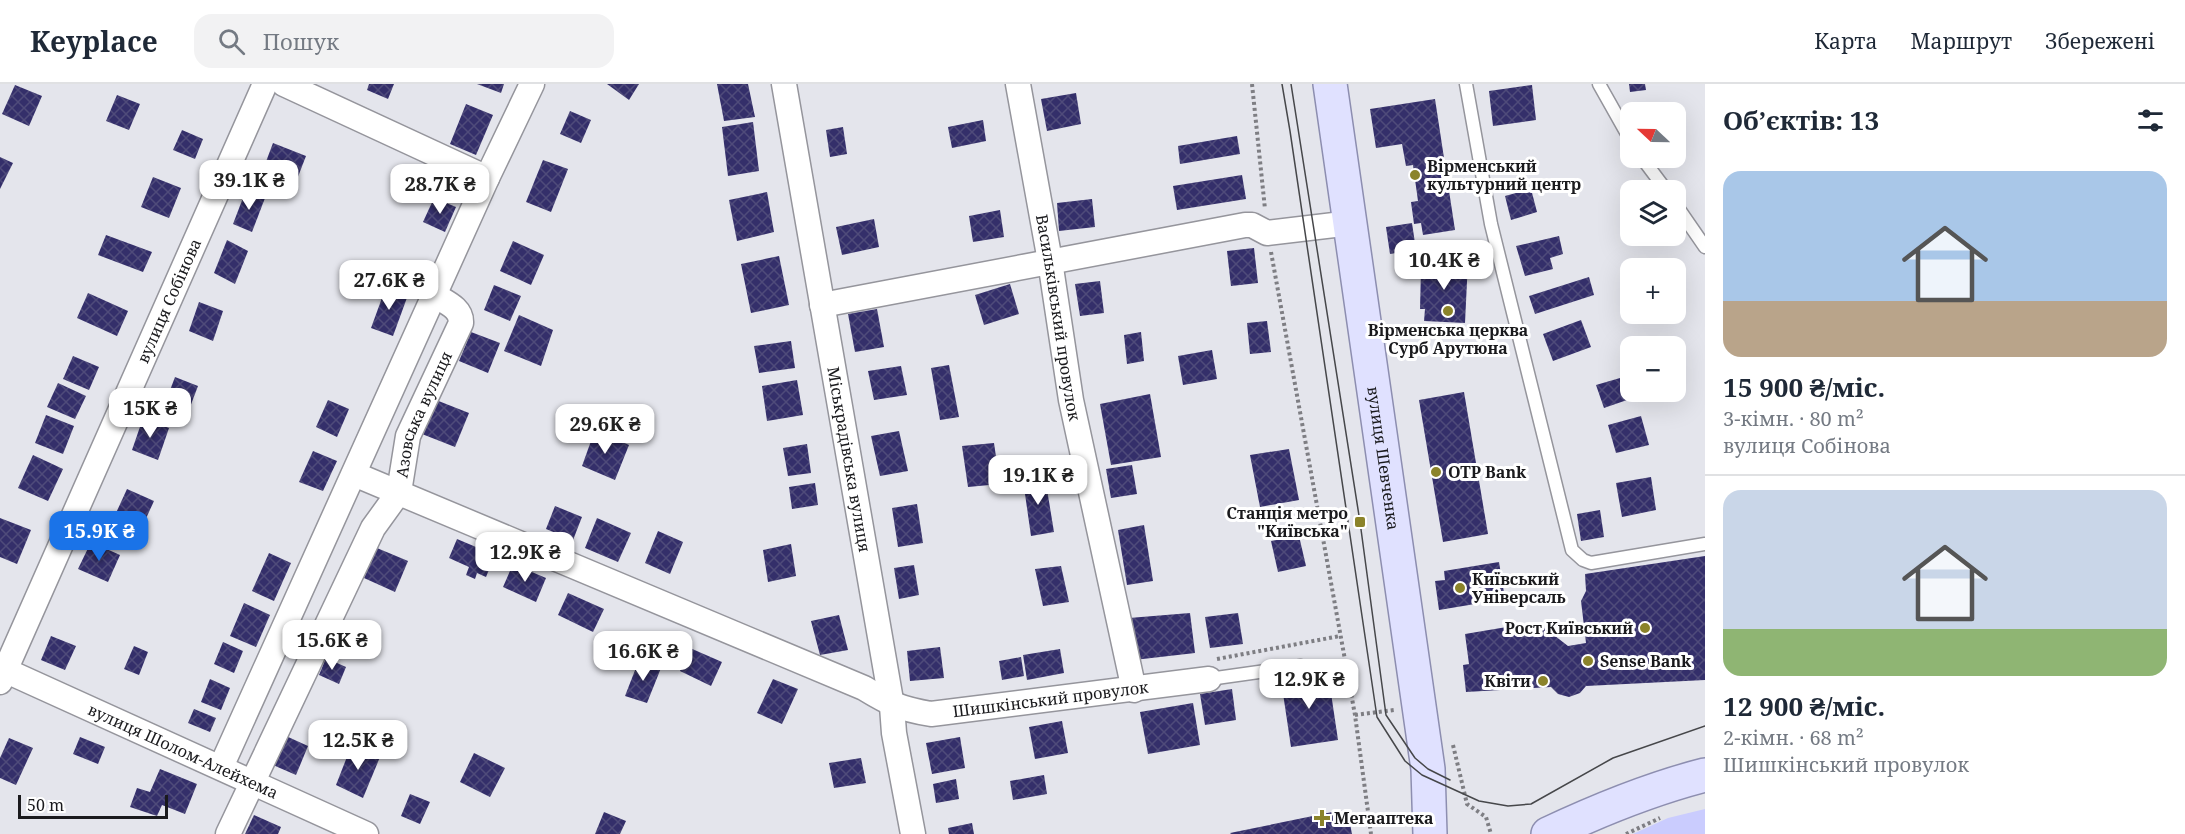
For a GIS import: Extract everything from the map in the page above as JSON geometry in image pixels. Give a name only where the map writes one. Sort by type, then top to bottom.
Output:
[{"type":"main road","name":"вулиця Шевченка","points":[[1330,84],[1430,780],[1430,834]]},
{"type":"main road","points":[[1548,834],[1600,810],[1665,785],[1705,775]]},
{"type":"street","name":"вулиця Собінова","points":[[2,673],[265,84]]},
{"type":"street","points":[[284,84],[487,178]]},
{"type":"street","points":[[221,767],[487,178],[532,84]]},
{"type":"street","name":"Міськрадівська вулиця","points":[[784,84],[913,834]]},
{"type":"street","name":"Васильківський провулок","points":[[1018,84],[1050,261],[1071,400],[1134,690]]},
{"type":"street","points":[[822,305],[1245,225],[1252,225],[1267,233],[1351,223]]},
{"type":"street","name":"Азовська вулиця","points":[[228,834],[373,528],[399,492],[408,436],[462,323],[457,310],[434,295]]},
{"type":"street","points":[[354,474],[864,688],[892,706]]},
{"type":"street","name":"Шишкінський провулок","points":[[892,706],[931,714],[1134,690],[1210,671]]},
{"type":"street","name":"вулиця Шолом-Алейхема","points":[[2,673],[221,767],[251,783],[366,834]]},
{"type":"lane","points":[[1466,84],[1491,224],[1572,550],[1583,560],[1591,563],[1705,544]]},
{"type":"lane","points":[[1599,84],[1620,121]]},
{"type":"lane","points":[[1686,219],[1705,247]]},
{"type":"lane","points":[[1210,671],[1301,666]]},
{"type":"path","points":[[1251,84],[1267,233],[1355,715],[1371,834]]},
{"type":"path","points":[[1210,671],[1214,660],[1341,636]]},
{"type":"path","points":[[1355,715],[1419,705]]},
{"type":"path","points":[[1453,743],[1467,804],[1486,817],[1491,834]]},
{"type":"path","points":[[1626,834],[1668,814]]},
{"type":"shaded area","points":[[1705,809],[1705,834],[1633,834],[1668,818]]},
{"type":"building","points":[[369,84],[394,84],[388,99],[367,90]]},
{"type":"building","points":[[477,84],[504,84],[501,93]]},
{"type":"building","points":[[607,84],[639,84],[629,100]]},
{"type":"building","points":[[717,84],[748,84],[755,117],[724,121]]},
{"type":"building","points":[[1629,84],[1645,84],[1646,90],[1630,92]]},
{"type":"building","points":[[15,85],[42,96],[29,126],[2,114]]},
{"type":"building","points":[[1532,85],[1536,120],[1493,126],[1489,91]]},
{"type":"building","points":[[1076,93],[1081,124],[1047,131],[1041,99]]},
{"type":"building","points":[[117,95],[140,104],[129,130],[106,121]]},
{"type":"building","points":[[1435,99],[1455,230],[1423,235],[1421,223],[1414,224],[1411,202],[1418,201],[1413,165],[1406,166],[1402,144],[1376,148],[1370,109]]},
{"type":"building","points":[[466,104],[493,115],[476,155],[450,144]]},
{"type":"building","points":[[570,111],[591,120],[581,143],[560,134]]},
{"type":"building","points":[[983,120],[986,141],[952,148],[948,127]]},
{"type":"building","points":[[753,122],[759,171],[728,176],[722,127]]},
{"type":"building","points":[[843,127],[847,154],[830,157],[826,130]]},
{"type":"building","points":[[182,130],[203,139],[195,159],[173,150]]},
{"type":"building","points":[[1237,136],[1240,154],[1180,164],[1178,146]]},
{"type":"building","points":[[273,143],[306,156],[294,187],[261,175]]},
{"type":"building","points":[[0,157],[13,163],[0,189]]},
{"type":"building","points":[[543,160],[568,169],[551,212],[526,202]]},
{"type":"building","points":[[1242,175],[1246,199],[1177,210],[1173,186]]},
{"type":"building","points":[[153,177],[181,188],[169,218],[141,207]]},
{"type":"building","points":[[1531,189],[1537,212],[1511,220],[1505,196]]},
{"type":"building","points":[[246,190],[265,198],[252,232],[233,224]]},
{"type":"building","points":[[767,192],[774,232],[737,241],[729,200]]},
{"type":"building","points":[[434,198],[456,207],[445,232],[423,222]]},
{"type":"building","points":[[1092,199],[1095,227],[1059,231],[1057,203]]},
{"type":"building","points":[[1000,210],[1004,237],[973,242],[969,216]]},
{"type":"building","points":[[874,219],[879,247],[842,255],[836,227]]},
{"type":"building","points":[[1412,223],[1416,250],[1390,254],[1386,227]]},
{"type":"building","points":[[106,235],[152,252],[143,272],[98,255]]},
{"type":"building","points":[[1559,236],[1563,254],[1550,258],[1553,269],[1525,276],[1516,246]]},
{"type":"building","points":[[227,240],[248,251],[235,284],[214,273]]},
{"type":"building","points":[[513,241],[544,255],[531,285],[500,271]]},
{"type":"building","points":[[1254,248],[1258,283],[1231,286],[1227,251]]},
{"type":"building","points":[[779,256],[789,305],[751,313],[741,264]]},
{"type":"building","points":[[1427,259],[1468,261],[1465,323],[1424,321],[1425,309],[1420,309],[1421,269],[1426,269]]},
{"type":"building","points":[[1589,277],[1594,295],[1535,314],[1529,296]]},
{"type":"building","points":[[1100,281],[1104,313],[1080,316],[1075,284]]},
{"type":"building","points":[[1010,284],[1019,314],[984,325],[975,295]]},
{"type":"building","points":[[494,285],[521,296],[510,321],[484,310]]},
{"type":"building","points":[[386,287],[408,295],[393,336],[371,328]]},
{"type":"building","points":[[88,293],[128,311],[117,336],[77,318]]},
{"type":"building","points":[[199,302],[223,311],[213,341],[189,331]]},
{"type":"building","points":[[877,309],[884,347],[855,352],[848,314]]},
{"type":"building","points":[[519,315],[553,330],[541,366],[504,351]]},
{"type":"building","points":[[1581,320],[1591,347],[1553,361],[1543,334]]},
{"type":"building","points":[[1267,321],[1271,352],[1250,354],[1247,323]]},
{"type":"building","points":[[471,332],[500,343],[488,373],[459,361]]},
{"type":"building","points":[[1141,332],[1144,361],[1127,364],[1124,335]]},
{"type":"building","points":[[791,341],[795,368],[759,373],[754,346]]},
{"type":"building","points":[[1212,350],[1217,379],[1183,385],[1178,356]]},
{"type":"building","points":[[73,356],[99,367],[89,390],[63,379]]},
{"type":"building","points":[[949,365],[959,417],[940,420],[931,368]]},
{"type":"building","points":[[901,366],[907,395],[874,400],[868,371]]},
{"type":"building","points":[[175,377],[198,386],[187,415],[164,406]]},
{"type":"building","points":[[1620,378],[1621,402],[1604,408],[1596,385]]},
{"type":"building","points":[[797,380],[803,415],[767,421],[762,386]]},
{"type":"building","points":[[58,383],[86,396],[75,419],[47,407]]},
{"type":"building","points":[[1464,392],[1488,534],[1443,542],[1419,400]]},
{"type":"building","points":[[1150,394],[1161,457],[1111,465],[1100,404]]},
{"type":"building","points":[[328,400],[349,409],[337,437],[316,427]]},
{"type":"building","points":[[436,400],[469,413],[455,447],[422,434]]},
{"type":"building","points":[[46,415],[74,426],[63,454],[35,443]]},
{"type":"building","points":[[1641,416],[1649,445],[1616,453],[1608,425]]},
{"type":"building","points":[[143,418],[169,428],[158,460],[132,450]]},
{"type":"building","points":[[595,430],[629,445],[615,480],[582,466]]},
{"type":"building","points":[[899,431],[908,471],[880,476],[871,436]]},
{"type":"building","points":[[994,443],[1000,484],[968,487],[962,446]]},
{"type":"building","points":[[807,444],[811,473],[788,476],[783,448]]},
{"type":"building","points":[[1289,449],[1299,500],[1260,507],[1250,455]]},
{"type":"building","points":[[313,451],[337,461],[323,491],[299,482]]},
{"type":"building","points":[[33,455],[63,469],[48,501],[18,488]]},
{"type":"building","points":[[1132,465],[1137,494],[1111,498],[1106,469]]},
{"type":"building","points":[[1045,477],[1054,532],[1031,536],[1023,480]]},
{"type":"building","points":[[1651,477],[1656,510],[1622,517],[1616,483]]},
{"type":"building","points":[[815,483],[818,505],[792,509],[789,487]]},
{"type":"building","points":[[127,489],[154,501],[143,525],[116,513]]},
{"type":"building","points":[[917,504],[923,543],[898,547],[892,508]]},
{"type":"building","points":[[555,506],[582,517],[573,540],[546,529]]},
{"type":"building","points":[[1600,510],[1604,537],[1581,541],[1577,514]]},
{"type":"building","points":[[0,518],[31,530],[17,564],[0,557]]},
{"type":"building","points":[[597,518],[631,533],[618,562],[585,548]]},
{"type":"building","points":[[1144,525],[1153,581],[1127,585],[1118,530]]},
{"type":"building","points":[[658,531],[683,542],[670,574],[645,563]]},
{"type":"building","points":[[1299,536],[1306,566],[1278,572],[1271,541]]},
{"type":"building","points":[[457,539],[495,555],[486,577],[477,573],[475,579],[466,575],[469,567],[449,558]]},
{"type":"building","points":[[91,542],[120,555],[108,582],[78,569]]},
{"type":"building","points":[[791,544],[796,576],[768,582],[763,550]]},
{"type":"building","points":[[377,548],[408,561],[395,592],[364,578]]},
{"type":"building","points":[[269,553],[291,563],[274,601],[252,591]]},
{"type":"building","name":"Рост Київський","points":[[1705,556],[1705,680],[1586,686],[1580,693],[1569,697],[1558,694],[1551,687],[1466,692],[1463,665],[1469,664],[1465,634],[1537,622],[1568,646],[1586,643],[1581,601],[1586,591],[1585,574]]},
{"type":"building","points":[[1499,562],[1505,599],[1439,610],[1435,581],[1445,580],[1444,571]]},
{"type":"building","points":[[513,564],[546,578],[536,602],[503,587]]},
{"type":"building","points":[[914,565],[919,595],[899,599],[894,568]]},
{"type":"building","points":[[1061,566],[1069,602],[1043,606],[1035,569]]},
{"type":"building","points":[[568,593],[604,609],[593,632],[558,615]]},
{"type":"building","points":[[244,603],[270,615],[256,647],[230,636]]},
{"type":"building","points":[[1190,613],[1195,653],[1134,660],[1129,618]]},
{"type":"building","points":[[1238,613],[1243,644],[1210,648],[1205,617]]},
{"type":"building","points":[[839,615],[848,650],[820,655],[811,621]]},
{"type":"building","points":[[51,636],[76,646],[65,670],[41,660]]},
{"type":"building","points":[[223,642],[243,651],[234,673],[214,664]]},
{"type":"building","points":[[134,646],[148,652],[139,675],[124,669]]},
{"type":"building","points":[[940,647],[944,678],[910,681],[907,651]]},
{"type":"building","points":[[690,648],[722,662],[711,686],[680,671]]},
{"type":"building","points":[[1060,649],[1064,673],[1027,680],[1023,655]]},
{"type":"building","points":[[1021,657],[1024,676],[1002,680],[999,661]]},
{"type":"building","points":[[326,658],[346,667],[339,684],[319,675]]},
{"type":"building","points":[[639,660],[661,668],[647,703],[625,696]]},
{"type":"building","points":[[1328,673],[1338,740],[1291,747],[1281,680]]},
{"type":"building","points":[[210,679],[230,688],[221,710],[201,702]]},
{"type":"building","points":[[773,679],[798,689],[782,724],[757,713]]},
{"type":"building","points":[[1232,689],[1236,720],[1205,725],[1200,694]]},
{"type":"building","points":[[1193,703],[1200,745],[1148,754],[1140,712]]},
{"type":"building","points":[[194,709],[216,718],[210,732],[188,723]]},
{"type":"building","points":[[1062,721],[1068,753],[1035,759],[1029,727]]},
{"type":"building","points":[[286,736],[308,746],[296,775],[273,765]]},
{"type":"building","points":[[80,737],[105,747],[98,764],[73,754]]},
{"type":"building","points":[[960,737],[965,768],[932,774],[926,743]]},
{"type":"building","points":[[9,738],[33,748],[16,785],[0,778],[0,758]]},
{"type":"building","points":[[352,744],[380,757],[363,798],[336,785]]},
{"type":"building","points":[[474,753],[505,768],[490,797],[460,782]]},
{"type":"building","points":[[861,758],[866,783],[834,788],[829,763]]},
{"type":"building","points":[[160,769],[197,784],[185,814],[162,805],[157,816],[130,807],[137,788],[150,792]]},
{"type":"building","points":[[1044,775],[1047,794],[1013,800],[1010,781]]},
{"type":"building","points":[[956,779],[959,799],[936,803],[933,784]]},
{"type":"building","points":[[410,794],[430,802],[420,824],[401,816]]},
{"type":"building","points":[[1347,809],[1352,834],[1230,833]]},
{"type":"building","points":[[604,812],[626,821],[620,834],[595,834]]},
{"type":"building","points":[[254,815],[281,827],[278,834],[245,834]]},
{"type":"building","points":[[972,823],[974,834],[949,834],[948,828]]},
{"type":"tram line","points":[[1282,84],[1377,717],[1405,761],[1422,775],[1479,801],[1508,806],[1531,804],[1613,758],[1705,726]]},
{"type":"tram line","points":[[1291,84],[1360,522],[1386,715],[1415,758],[1428,769],[1450,780]]},
{"type":"place","name":"Вірменський культурний центр","points":[[1415,175]]},
{"type":"place","name":"Вірменська церква Сурб Арутюна","points":[[1448,311]]},
{"type":"place","name":"OTP Bank","points":[[1436,472]]},
{"type":"place","name":"Станція метро \"Київська\"","points":[[1360,522]]},
{"type":"place","name":"Київський Універсаль","points":[[1460,588]]},
{"type":"place","name":"Рост Київський","points":[[1645,628]]},
{"type":"place","name":"Sense Bank","points":[[1588,661]]},
{"type":"place","name":"Квіти","points":[[1543,681]]},
{"type":"place","name":"Мегааптека","points":[[1322,818]]}]
